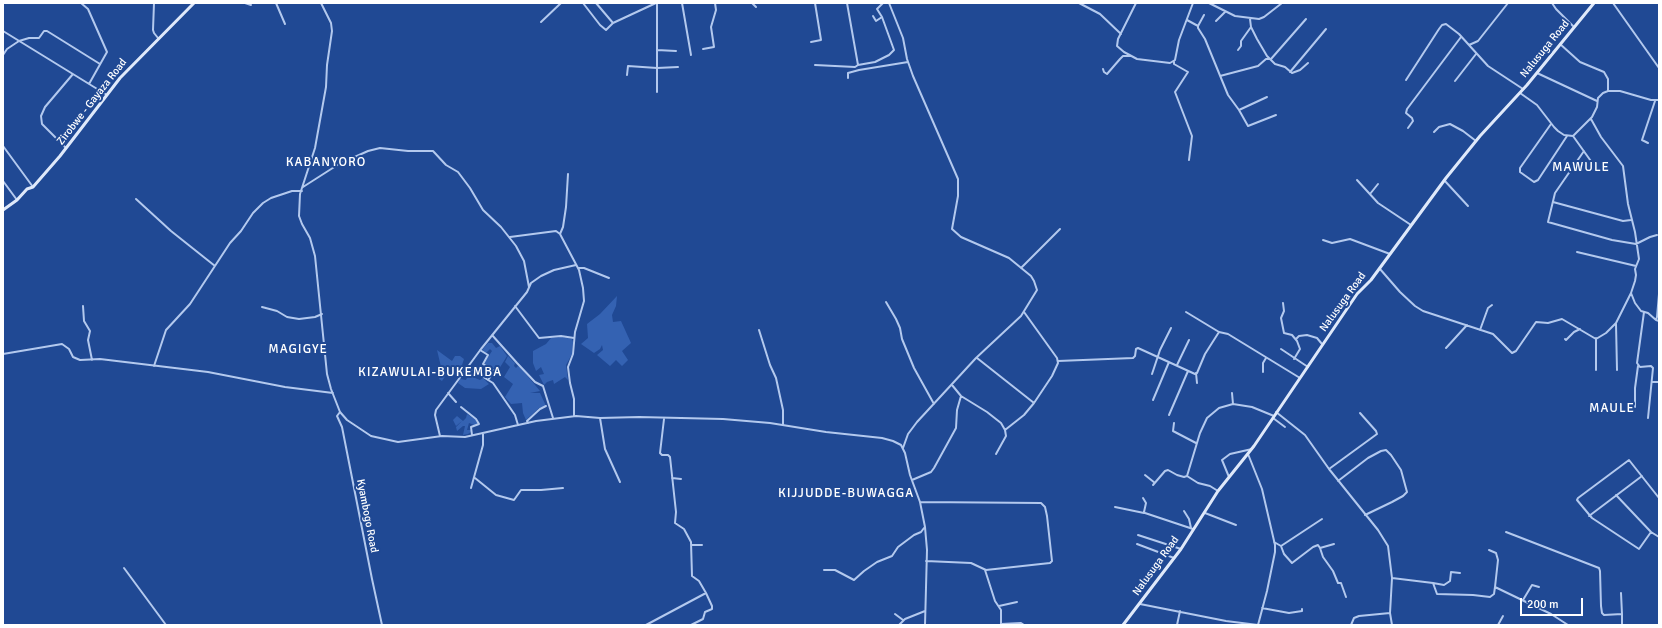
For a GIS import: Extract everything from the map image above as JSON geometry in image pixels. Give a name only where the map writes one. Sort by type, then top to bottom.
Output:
[{"type":"street","points":[[81,3],[88,8],[107,52],[89,84]]},
{"type":"street","points":[[154,3],[153,30],[159,39]]},
{"type":"street","name":"Zirobwe - Gayaza Road","points":[[3,210],[17,200],[27,189],[33,187],[66,148],[133,62],[159,39],[194,3]]},
{"type":"street","points":[[235,3],[251,5]]},
{"type":"street","points":[[276,3],[285,24]]},
{"type":"street","points":[[326,3],[321,4],[331,23],[332,31],[327,65],[326,87],[315,148],[300,197],[300,216],[313,247],[322,314],[327,374],[340,412],[347,420],[358,429],[371,436],[382,440],[398,442],[440,436],[472,436],[528,423],[574,416],[600,418],[628,417],[664,419],[723,419],[882,438],[899,444],[903,448],[920,502],[925,527],[925,625]]},
{"type":"street","points":[[541,22],[561,3]]},
{"type":"street","points":[[583,3],[604,30],[606,30],[612,23],[657,3],[657,92]]},
{"type":"street","points":[[596,3],[612,23]]},
{"type":"street","points":[[682,3],[691,55]]},
{"type":"street","points":[[703,49],[714,47],[711,27],[716,10],[715,3]]},
{"type":"street","points":[[752,3],[756,7]]},
{"type":"street","points":[[811,42],[821,40],[815,3]]},
{"type":"street","points":[[847,3],[858,65]]},
{"type":"street","points":[[815,65],[855,67],[858,65],[875,62],[889,55],[894,50],[882,17],[877,9],[883,3]]},
{"type":"street","points":[[889,3],[903,38],[908,62],[913,76],[958,179],[958,196],[952,230],[961,237],[1004,254],[1034,281],[1037,290],[1024,312],[976,358],[917,422],[903,448]]},
{"type":"street","points":[[1079,3],[1100,14],[1121,34]]},
{"type":"street","points":[[1136,3],[1117,43],[1117,46],[1131,56],[1146,61],[1174,62],[1174,64],[1188,72],[1175,92],[1192,136],[1189,160]]},
{"type":"street","points":[[1174,62],[1179,40],[1192,3]]},
{"type":"street","points":[[1209,3],[1235,16],[1250,19],[1259,19],[1264,17],[1282,3]]},
{"type":"street","points":[[1469,45],[1478,41],[1508,3]]},
{"type":"street","points":[[1552,3],[1556,10],[1574,27]]},
{"type":"street","name":"Nalusuga Road","points":[[1124,625],[1181,549],[1192,528],[1205,512],[1218,491],[1252,449],[1357,294],[1371,280],[1444,180],[1509,103],[1524,89],[1594,3]]},
{"type":"street","points":[[1613,3],[1659,68]]},
{"type":"street","points":[[1216,21],[1225,12]]},
{"type":"street","points":[[1198,26],[1204,14]]},
{"type":"street","points":[[873,16],[876,20],[882,17]]},
{"type":"street","points":[[1250,19],[1251,27],[1264,52],[1276,65],[1285,67],[1292,74],[1308,63]]},
{"type":"street","points":[[1220,76],[1258,66],[1266,59],[1270,60],[1306,19]]},
{"type":"street","points":[[1187,20],[1198,26],[1205,38],[1228,95],[1248,126],[1276,115]]},
{"type":"street","points":[[1406,80],[1442,25],[1447,25],[1462,37],[1488,66],[1524,89]]},
{"type":"street","points":[[1238,50],[1241,46],[1241,41],[1251,27]]},
{"type":"street","points":[[1290,72],[1326,29]]},
{"type":"street","points":[[3,31],[107,95]]},
{"type":"street","points":[[3,55],[7,49],[19,41],[29,38],[39,38],[44,31],[47,31],[100,64]]},
{"type":"street","points":[[1408,128],[1413,121],[1412,118],[1406,113],[1407,108],[1462,37]]},
{"type":"street","points":[[1560,44],[1580,62],[1604,72],[1608,79],[1608,91]]},
{"type":"street","points":[[657,50],[676,51]]},
{"type":"street","points":[[1455,81],[1476,53]]},
{"type":"street","points":[[1103,69],[1107,74],[1123,56],[1131,56]]},
{"type":"street","points":[[848,78],[848,73],[908,62]]},
{"type":"street","points":[[627,74],[628,66],[657,68],[678,67]]},
{"type":"street","points":[[1537,73],[1564,84],[1597,101]]},
{"type":"street","points":[[66,148],[42,124],[41,116],[45,107],[73,74]]},
{"type":"street","points":[[1573,136],[1591,119],[1597,107],[1597,101],[1600,95],[1608,91],[1624,92],[1655,101],[1659,100]]},
{"type":"street","points":[[1520,93],[1537,105],[1558,131],[1573,136],[1593,164]]},
{"type":"street","points":[[1238,110],[1267,97]]},
{"type":"street","points":[[1648,143],[1642,140],[1655,101]]},
{"type":"street","points":[[1591,119],[1601,136],[1623,166],[1628,204],[1635,232],[1639,259],[1635,269],[1635,281],[1616,323],[1611,329],[1596,338]]},
{"type":"street","points":[[1434,132],[1439,127],[1450,124],[1463,131],[1476,141]]},
{"type":"street","points":[[1551,124],[1520,168],[1520,172],[1534,182],[1538,180],[1568,135]]},
{"type":"street","points":[[3,146],[33,187]]},
{"type":"street","points":[[303,187],[339,164],[368,151],[380,148],[408,151],[430,150],[458,172],[470,188],[483,210],[510,237],[523,258],[529,287]]},
{"type":"street","points":[[1584,151],[1555,193],[1548,219],[1550,224],[1612,240],[1636,244],[1657,235]]},
{"type":"street","points":[[560,234],[566,207],[568,174]]},
{"type":"street","points":[[1357,180],[1383,207],[1411,225]]},
{"type":"street","points":[[1444,180],[1468,206]]},
{"type":"street","points":[[3,182],[17,200]]},
{"type":"street","points":[[1370,194],[1378,184]]},
{"type":"street","points":[[154,366],[166,330],[190,304],[230,243],[263,203],[292,190],[302,191]]},
{"type":"street","points":[[136,199],[171,231],[215,266]]},
{"type":"street","points":[[1552,202],[1623,221],[1631,220]]},
{"type":"street","points":[[1021,268],[1060,229]]},
{"type":"street","points":[[510,237],[553,231],[560,234],[578,268],[583,288],[584,301],[576,323],[574,354],[568,367],[574,399],[574,416]]},
{"type":"street","points":[[1323,240],[1332,243],[1350,239],[1390,254]]},
{"type":"street","points":[[1577,252],[1636,266]]},
{"type":"street","points":[[440,436],[435,413],[467,367],[529,287],[541,276],[562,267],[576,265]]},
{"type":"street","points":[[578,268],[584,268],[610,278]]},
{"type":"street","points":[[1379,268],[1408,300],[1422,311],[1496,335],[1513,353],[1536,322],[1548,322],[1562,319],[1596,338]]},
{"type":"street","points":[[1631,292],[1635,303],[1641,311],[1648,313],[1659,321]]},
{"type":"street","points":[[1656,320],[1659,294]]},
{"type":"street","points":[[886,302],[900,328],[902,339],[914,368],[934,404]]},
{"type":"street","points":[[1283,302],[1284,311],[1281,318],[1284,333],[1292,335],[1296,339],[1300,349],[1294,359]]},
{"type":"street","points":[[1480,330],[1488,308],[1492,305]]},
{"type":"street","points":[[83,306],[84,321],[90,331],[88,340],[92,360]]},
{"type":"street","points":[[515,306],[539,338],[561,336],[574,338]]},
{"type":"street","points":[[262,307],[277,311],[287,317],[298,319],[315,317],[322,314]]},
{"type":"street","points":[[1024,312],[1058,361]]},
{"type":"street","points":[[1186,312],[1219,332],[1228,334],[1301,378]]},
{"type":"street","points":[[1635,407],[1637,363],[1644,312]]},
{"type":"street","points":[[1616,323],[1618,345],[1617,370]]},
{"type":"street","points":[[1446,348],[1467,325]]},
{"type":"street","points":[[1152,374],[1159,357],[1160,350],[1171,328]]},
{"type":"street","points":[[1565,339],[1566,340],[1574,332],[1580,329]]},
{"type":"street","points":[[759,330],[770,365],[776,378],[783,410],[783,425]]},
{"type":"street","points":[[1197,384],[1196,373],[1205,354],[1219,332]]},
{"type":"street","points":[[492,335],[535,382],[543,386],[553,419]]},
{"type":"street","points":[[1296,339],[1299,336],[1308,335],[1317,338],[1323,344]]},
{"type":"street","points":[[1596,338],[1596,370]]},
{"type":"street","points":[[1177,366],[1189,340]]},
{"type":"street","points":[[3,354],[62,344],[69,349],[75,359],[80,360],[120,361],[208,372],[285,387],[333,393]]},
{"type":"street","points":[[1058,361],[1133,358],[1136,356],[1137,348],[1188,371],[1196,373]]},
{"type":"street","points":[[1281,349],[1308,367]]},
{"type":"street","points":[[480,350],[488,355],[483,364],[494,373],[488,380]]},
{"type":"street","points":[[976,358],[1034,403]]},
{"type":"street","points":[[1263,372],[1263,363],[1266,358]]},
{"type":"street","points":[[996,454],[1004,438],[1005,430],[1020,418],[1034,403],[1052,376],[1058,361]]},
{"type":"street","points":[[1153,400],[1169,362]]},
{"type":"street","points":[[1638,366],[1652,366],[1652,382],[1648,418]]},
{"type":"street","points":[[467,367],[493,383],[515,415],[518,425]]},
{"type":"street","points":[[1169,415],[1188,371]]},
{"type":"street","points":[[1652,382],[1659,382]]},
{"type":"street","points":[[952,385],[961,396],[978,406],[998,421],[1005,430]]},
{"type":"street","points":[[448,393],[456,402]]},
{"type":"street","points":[[1232,393],[1233,404]]},
{"type":"street","points":[[912,480],[931,472],[934,468],[956,428],[961,396]]},
{"type":"street","points":[[1187,476],[1196,444],[1207,418],[1219,408],[1233,404],[1252,407],[1274,415],[1304,435],[1364,515],[1378,530],[1388,546],[1392,578],[1390,613],[1392,625]]},
{"type":"street","points":[[528,423],[527,421],[540,409],[546,406]]},
{"type":"street","points":[[461,407],[476,419],[479,424],[471,427],[472,436]]},
{"type":"street","name":"Kyambogo Road","points":[[340,412],[337,416],[342,427],[382,625]]},
{"type":"street","points":[[1329,469],[1377,434],[1376,430],[1360,413]]},
{"type":"street","points":[[1274,415],[1285,427]]},
{"type":"street","points":[[600,418],[600,426],[604,438],[605,449],[620,482]]},
{"type":"street","points":[[664,419],[660,453],[670,457],[676,512],[675,522],[684,529],[692,545],[692,576],[699,581],[712,606],[712,609],[705,612],[703,620],[691,625]]},
{"type":"street","points":[[1174,423],[1173,431],[1196,444]]},
{"type":"street","points":[[471,488],[483,445],[483,434]]},
{"type":"street","points":[[899,444],[906,440]]},
{"type":"street","points":[[1229,478],[1222,460],[1230,454],[1252,449]]},
{"type":"street","points":[[1338,481],[1368,458],[1381,451],[1386,450],[1391,454],[1402,470],[1407,492],[1392,502],[1364,515]]},
{"type":"street","points":[[1140,604],[1226,621],[1258,625],[1267,592],[1274,556],[1274,542],[1262,489],[1248,454]]},
{"type":"street","points":[[1651,532],[1639,549],[1589,516],[1578,502],[1578,498],[1628,460],[1630,460],[1659,498]]},
{"type":"street","points":[[1153,485],[1165,471],[1168,470],[1184,477],[1187,476],[1198,483],[1218,491]]},
{"type":"street","points":[[1145,475],[1155,482]]},
{"type":"street","points":[[1589,516],[1642,476]]},
{"type":"street","points":[[475,478],[496,495],[514,500],[521,490],[563,488]]},
{"type":"street","points":[[672,478],[681,479]]},
{"type":"street","points":[[1616,495],[1651,532],[1659,537]]},
{"type":"street","points":[[1143,498],[1146,503],[1144,512],[1146,513]]},
{"type":"street","points":[[920,502],[1038,503],[1044,505],[1048,516],[1051,562],[984,569],[972,563],[926,561]]},
{"type":"street","points":[[1115,507],[1146,513],[1192,528]]},
{"type":"street","points":[[1184,511],[1192,528]]},
{"type":"street","points":[[1205,512],[1236,525]]},
{"type":"street","points":[[1280,546],[1322,519]]},
{"type":"street","points":[[824,570],[835,570],[854,580],[877,562],[892,556],[898,547],[914,535],[921,532],[925,527]]},
{"type":"street","points":[[1506,532],[1599,568],[1602,613],[1622,614]]},
{"type":"street","points":[[1138,535],[1181,549]]},
{"type":"street","points":[[1274,542],[1280,546],[1284,554],[1292,563],[1313,547],[1318,545],[1320,548],[1334,544]]},
{"type":"street","points":[[1137,544],[1174,558]]},
{"type":"street","points":[[692,545],[702,545]]},
{"type":"street","points":[[1320,548],[1323,557],[1333,570],[1338,582],[1341,583],[1346,597]]},
{"type":"street","points":[[1433,583],[1437,594],[1474,595],[1483,597],[1492,596],[1495,587],[1498,560],[1496,553],[1489,550]]},
{"type":"street","points":[[124,568],[166,625]]},
{"type":"street","points":[[984,569],[988,576],[995,601],[1001,612],[1001,624],[1021,623],[1024,625]]},
{"type":"street","points":[[1392,578],[1444,585],[1450,581],[1451,572],[1460,573]]},
{"type":"street","points":[[1523,600],[1532,585],[1539,587]]},
{"type":"street","points":[[1495,587],[1523,600],[1568,625]]},
{"type":"street","points":[[1621,592],[1622,625]]},
{"type":"street","points":[[646,625],[706,593]]},
{"type":"street","points":[[999,606],[1017,602]]},
{"type":"street","points":[[1262,608],[1289,613],[1302,611],[1302,609]]},
{"type":"street","points":[[900,625],[903,620],[925,611]]},
{"type":"street","points":[[1177,625],[1180,611]]},
{"type":"street","points":[[1351,625],[1354,618],[1359,616],[1390,613]]},
{"type":"street","points":[[895,614],[903,620]]},
{"type":"street","points":[[1498,625],[1503,616]]},
{"type":"shaded area","points":[[617,296],[616,306],[612,315],[613,322],[621,321],[631,343],[622,351],[628,360],[622,366],[616,360],[610,366],[597,355],[603,350],[602,345],[600,349],[594,353],[581,344],[588,338],[587,324],[600,314]]},
{"type":"shaded area","points":[[562,337],[572,339],[573,342],[572,354],[566,365],[568,380],[565,377],[554,384],[553,380],[544,385],[539,375],[544,374],[541,367],[536,371],[533,363],[533,351],[546,344],[551,338]]},
{"type":"shaded area","points":[[488,343],[492,343],[496,348],[500,346],[507,356],[499,369],[490,368],[484,363],[492,351],[490,349],[486,353],[482,350]]},
{"type":"shaded area","points":[[437,350],[452,361],[455,356],[460,356],[464,359],[462,365],[464,367],[462,371],[458,367],[452,366],[442,381],[439,379],[442,371]]},
{"type":"shaded area","points":[[508,356],[515,363],[514,366],[516,368],[518,366],[521,368],[540,391],[530,393],[540,393],[546,406],[539,408],[526,420],[523,413],[522,403],[511,404],[505,397],[513,384],[504,377],[510,367],[505,362]]},
{"type":"shaded area","points":[[468,369],[477,375],[475,378],[480,380],[483,378],[489,384],[481,389],[465,388],[458,383],[460,379],[466,380],[468,376],[465,372]]},
{"type":"shaded area","points":[[467,414],[476,420],[478,424],[474,425],[469,423],[467,430],[471,430],[471,432],[463,435],[465,426],[457,431],[456,427],[462,421],[456,426],[453,420],[457,416],[463,421]]},
{"type":"district","name":"KABANYORO","points":[[326,163]]},
{"type":"district","name":"MAWULE","points":[[1581,168]]},
{"type":"district","name":"MAGIGYE","points":[[298,350]]},
{"type":"district","name":"KIZAWULAI-BUKEMBA","points":[[430,373]]},
{"type":"district","name":"MAULE","points":[[1612,409]]},
{"type":"district","name":"KIJJUDDE-BUWAGGA","points":[[846,494]]}]
